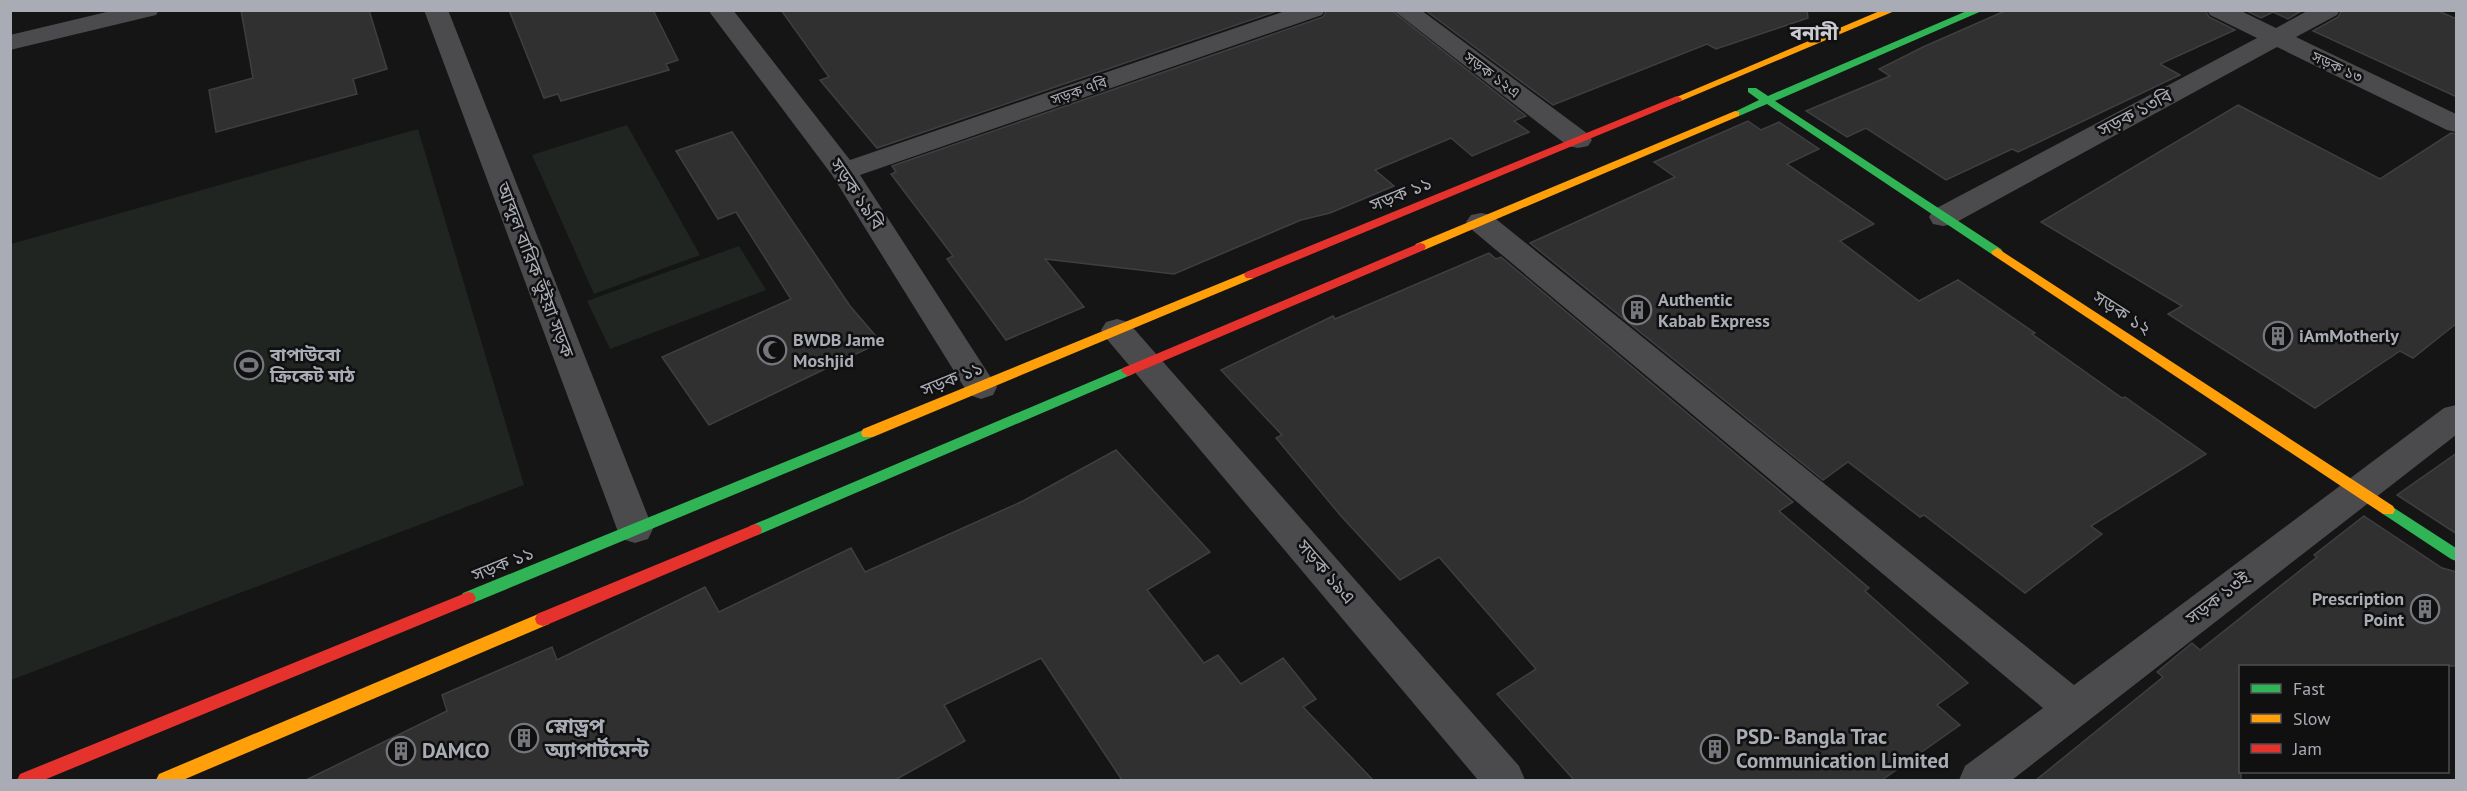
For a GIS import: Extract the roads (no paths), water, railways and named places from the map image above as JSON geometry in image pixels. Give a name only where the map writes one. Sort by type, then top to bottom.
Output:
[{"type":"main road","points":[[165,780],[652,567],[1147,363],[1979,10]]},
{"type":"main road","name":"সড়ক ১১","points":[[26,780],[637,535],[981,387],[1732,77],[1881,12]]},
{"type":"main road","name":"সড়ক ১২","points":[[1732,77],[2457,555]]},
{"type":"street","points":[[10,43],[147,10]]},
{"type":"street","name":"আব্দুল বারিক ভুঁইয়া সড়ক","points":[[436,10],[637,535]]},
{"type":"street","name":"সড়ক ৭বি","points":[[844,171],[1314,10]]},
{"type":"street","name":"সড়ক ১২এ","points":[[1405,10],[1578,140]]},
{"type":"street","name":"সড়ক ১৩","points":[[2219,10],[2457,124]]},
{"type":"street","name":"সড়ক ১৩বি","points":[[1943,217],[2328,10]]},
{"type":"street","name":"সড়ক ১৯বি","points":[[729,12],[844,171],[981,387]]},
{"type":"street","points":[[1481,222],[2074,709]]},
{"type":"street","name":"সড়ক ১৯এ","points":[[1117,330],[1504,780]]},
{"type":"street","name":"সড়ক ১৩ই","points":[[1980,780],[2457,417]]},
{"type":"place","name":"Authentic Kabab Express","points":[[1637,310]]},
{"type":"place","name":"iAmMotherly","points":[[2278,336]]},
{"type":"place","name":"BWDB Jame Moshjid","points":[[772,350]]},
{"type":"place","name":"বাপাউবো ক্রিকেট মাঠ","points":[[249,365]]},
{"type":"place","name":"Prescription Point","points":[[2425,609]]},
{"type":"place","name":"স্নোড্রপ অ্যাপার্টমেন্ট","points":[[524,738]]},
{"type":"place","name":"PSD- Bangla Trac Communication Limited","points":[[1715,749]]},
{"type":"place","name":"DAMCO","points":[[401,751]]},
{"type":"district","name":"বনানী","points":[[1814,33]]}]
